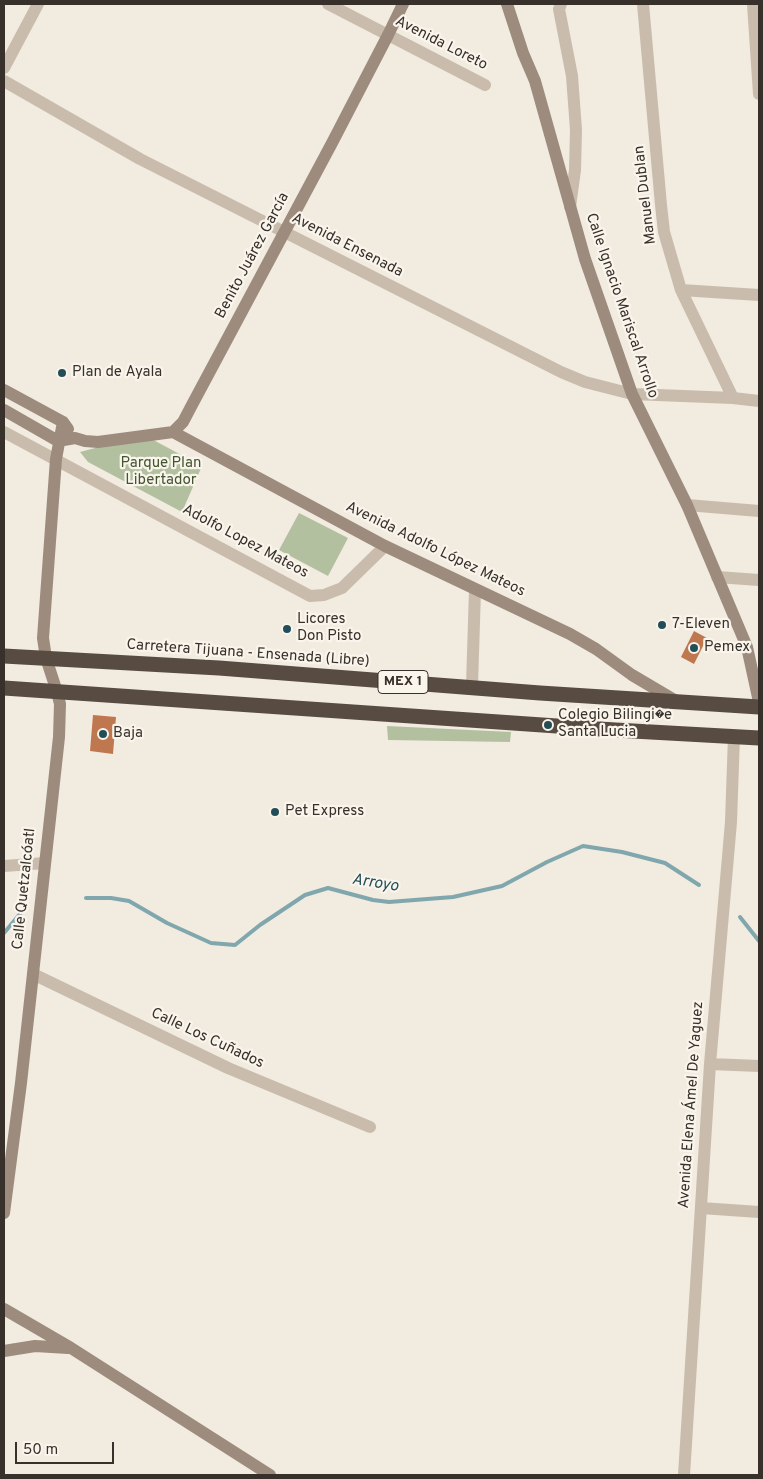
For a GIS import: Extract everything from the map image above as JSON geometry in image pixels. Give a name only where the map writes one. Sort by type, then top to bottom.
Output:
[{"type":"highway","name":"Carretera Tijuana - Ensenada (Libre)","points":[[4,656],[219,668],[759,707]]},
{"type":"highway","name":"MEX 1","points":[[4,688],[615,730],[759,738]]},
{"type":"street","points":[[4,68],[38,4]]},
{"type":"street","name":"Avenida Loreto","points":[[328,4],[485,85]]},
{"type":"street","name":"Benito Juárez García","points":[[173,432],[183,422],[403,4]]},
{"type":"street","name":"Calle Ignacio Mariscal Arrollo","points":[[507,4],[523,54],[535,81],[588,268],[632,394],[687,505],[747,647],[759,702]]},
{"type":"street","points":[[561,4],[560,9],[572,76],[576,130],[575,170],[570,207]]},
{"type":"street","name":"Manuel Dublan","points":[[643,4],[661,205],[670,254],[681,290],[733,398]]},
{"type":"street","points":[[753,4],[759,94]]},
{"type":"street","name":"Avenida Ensenada","points":[[4,81],[140,160],[561,372],[585,382],[632,394],[733,398],[759,401]]},
{"type":"street","points":[[681,290],[759,295]]},
{"type":"street","points":[[4,390],[63,422],[75,438]]},
{"type":"street","points":[[4,410],[58,441],[75,438],[98,442],[173,432]]},
{"type":"street","points":[[46,658],[43,638],[56,459],[63,422]]},
{"type":"street","name":"Adolfo Lopez Mateos","points":[[4,432],[310,596],[342,588],[385,546]]},
{"type":"street","name":"Avenida Adolfo López Mateos","points":[[173,432],[385,546],[570,634],[596,649],[632,675],[678,702]]},
{"type":"street","points":[[687,505],[759,511]]},
{"type":"street","points":[[717,577],[759,580]]},
{"type":"street","points":[[472,686],[475,590]]},
{"type":"street","name":"Calle Quetzalcóatl","points":[[4,1213],[21,1083],[59,737],[60,715],[57,692],[46,658]]},
{"type":"street","name":"Avenida Elena Ámel De Yaguez","points":[[684,1475],[710,1064],[731,822],[734,736]]},
{"type":"street","points":[[4,866],[44,863]]},
{"type":"street","name":"Calle Los Cuñados","points":[[33,974],[228,1068],[370,1127]]},
{"type":"street","points":[[710,1064],[759,1066]]},
{"type":"street","points":[[701,1208],[759,1212]]},
{"type":"street","points":[[4,1309],[70,1348],[270,1475]]},
{"type":"street","points":[[4,1351],[35,1346],[70,1348]]},
{"type":"green space","name":"Parque Plan Libertador","points":[[144,435],[202,466],[182,512],[88,462],[80,452]]},
{"type":"green space","points":[[299,513],[348,538],[328,576],[279,550]]},
{"type":"green space","points":[[387,726],[511,732],[510,742],[388,740]]},
{"type":"building","name":"Pemex","points":[[694,631],[707,638],[694,664],[681,657]]},
{"type":"building","name":"Baja","points":[[93,715],[116,717],[113,754],[90,751]]},
{"type":"waterway","name":"Arroyo","points":[[86,898],[111,898],[129,901],[167,923],[211,943],[235,945],[260,925],[305,895],[328,888],[373,900],[389,902],[453,897],[502,886],[547,862],[583,846],[622,852],[665,863],[699,885]]},
{"type":"waterway","name":"Arroyo","points":[[4,933],[25,908]]},
{"type":"waterway","name":"Arroyo","points":[[740,917],[759,941]]},
{"type":"place","name":"Plan de Ayala","points":[[62,373]]},
{"type":"place","name":"7-Eleven","points":[[662,625]]},
{"type":"place","name":"Licores Don Pisto","points":[[287,629]]},
{"type":"place","name":"Pemex","points":[[694,648]]},
{"type":"place","name":"Colegio Bilingi�e Santa Lucia","points":[[548,725]]},
{"type":"place","name":"Baja","points":[[103,734]]},
{"type":"place","name":"Pet Express","points":[[275,812]]}]
